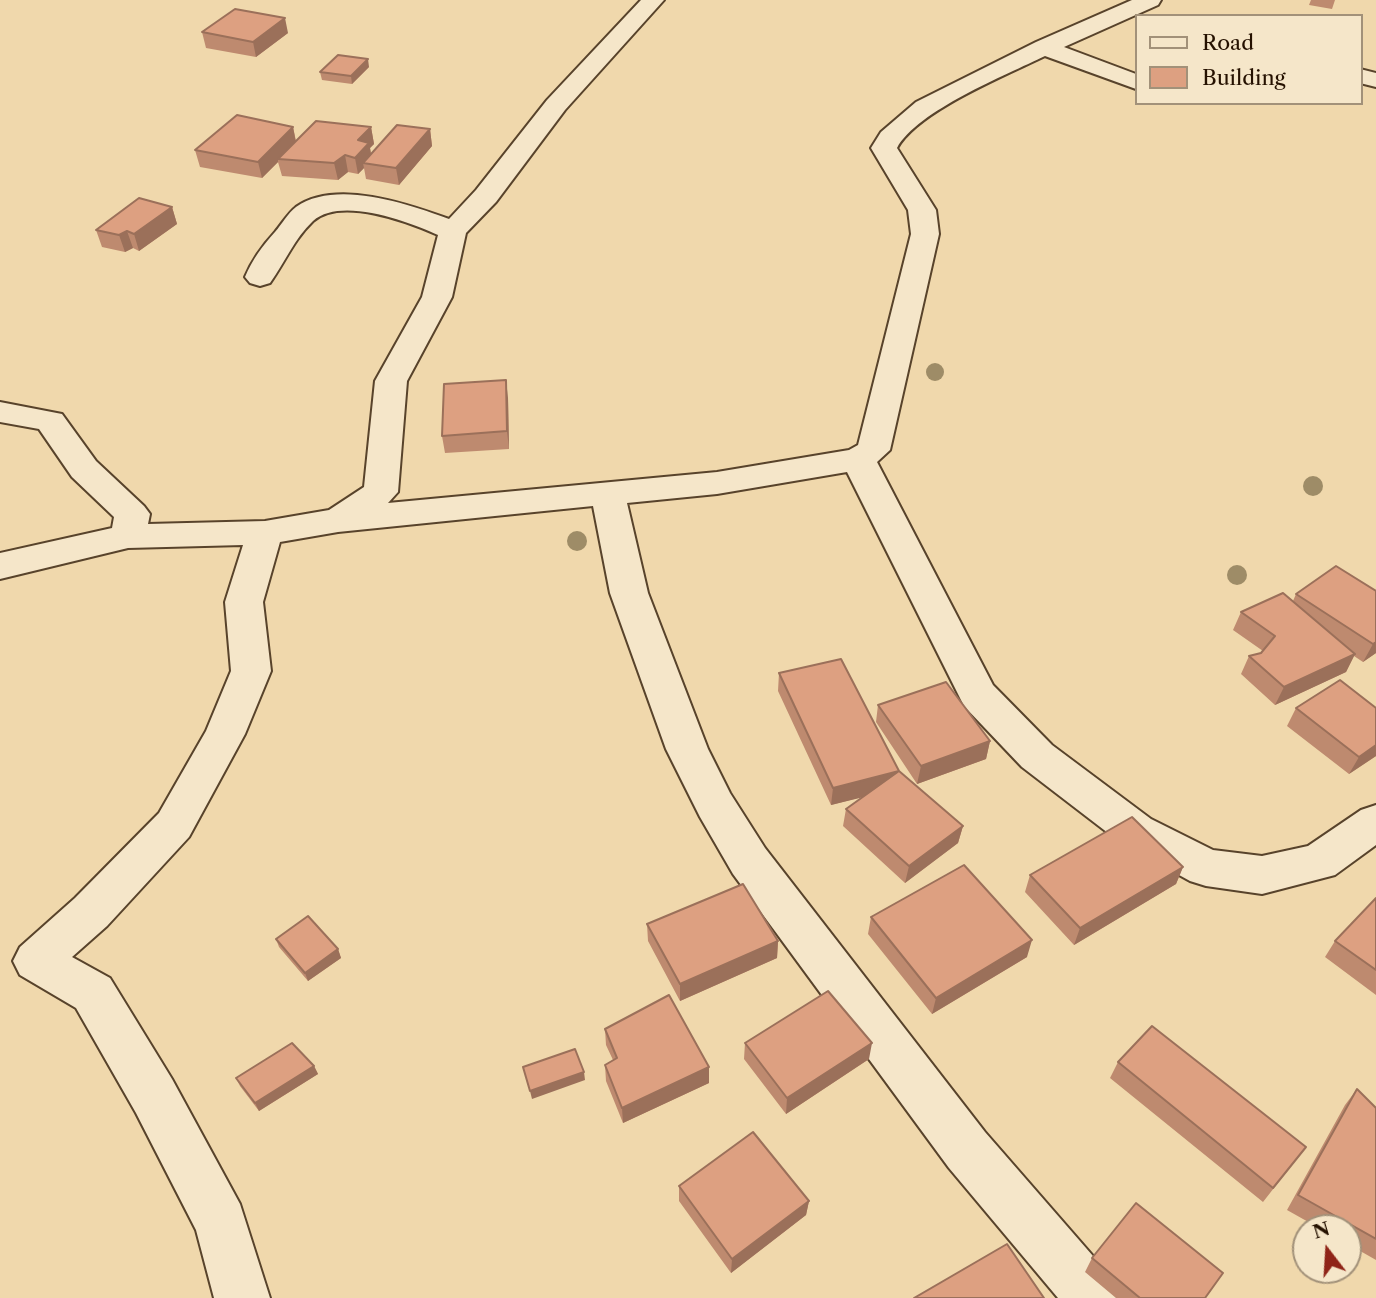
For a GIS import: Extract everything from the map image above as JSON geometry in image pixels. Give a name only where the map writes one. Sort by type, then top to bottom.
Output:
[{"type":"street","points":[[338,520],[381,492],[391,382],[437,297],[453,231],[486,196],[556,105],[653,0]]},
{"type":"street","points":[[0,566],[128,536],[265,533],[338,520],[718,483],[858,459],[873,450],[925,234],[922,210],[906,188],[884,148],[890,137],[925,107],[1044,47],[1150,0]]},
{"type":"street","points":[[1044,47],[1134,81]]},
{"type":"street","points":[[260,277],[264,265],[308,211],[338,202],[425,218],[453,231]]},
{"type":"street","points":[[0,412],[50,421],[84,469],[132,514],[128,536]]},
{"type":"street","points":[[858,459],[978,695],[1037,756],[1136,831],[1206,868],[1262,875],[1319,862],[1376,822]]},
{"type":"street","points":[[608,494],[629,593],[687,749],[715,805],[749,861],[967,1150],[1094,1298]]},
{"type":"street","points":[[242,1298],[221,1223],[154,1096],[93,993],[36,961],[91,912],[174,825],[225,734],[251,671],[244,602],[265,533]]},
{"type":"building","points":[[235,9],[285,18],[253,42],[202,32]]},
{"type":"building","points":[[338,55],[368,59],[351,76],[320,72]]},
{"type":"building","points":[[237,115],[293,127],[258,162],[195,150]]},
{"type":"building","points":[[316,121],[371,127],[358,140],[369,143],[355,158],[345,155],[334,163],[278,159]]},
{"type":"building","points":[[397,125],[430,129],[396,168],[363,163]]},
{"type":"building","points":[[139,198],[172,207],[134,234],[127,231],[119,235],[96,230]]},
{"type":"building","points":[[506,380],[507,431],[442,436],[444,384]]},
{"type":"building","points":[[1336,566],[1376,591],[1376,642],[1373,644],[1296,594]]},
{"type":"building","points":[[1283,593],[1355,654],[1284,687],[1249,656],[1261,653],[1275,636],[1241,612]]},
{"type":"building","points":[[841,659],[899,771],[833,788],[779,673]]},
{"type":"building","points":[[1340,680],[1376,708],[1376,745],[1359,757],[1296,708]]},
{"type":"building","points":[[946,682],[990,741],[921,766],[878,705]]},
{"type":"building","points":[[899,771],[963,826],[909,866],[846,809]]},
{"type":"building","points":[[1132,817],[1183,867],[1080,928],[1030,875]]},
{"type":"building","points":[[964,865],[1032,940],[936,998],[871,917]]},
{"type":"building","points":[[743,884],[778,941],[680,984],[647,924]]},
{"type":"building","points":[[1376,898],[1376,970],[1335,941]]},
{"type":"building","points":[[308,916],[338,949],[305,973],[276,939]]},
{"type":"building","points":[[828,991],[872,1043],[787,1098],[745,1043]]},
{"type":"building","points":[[669,995],[709,1067],[622,1108],[605,1065],[617,1058],[605,1029]]},
{"type":"building","points":[[1152,1026],[1306,1147],[1273,1188],[1118,1062]]},
{"type":"building","points":[[292,1043],[314,1066],[255,1103],[236,1078]]},
{"type":"building","points":[[575,1049],[584,1072],[530,1091],[523,1067]]},
{"type":"building","points":[[1357,1089],[1376,1108],[1376,1239],[1362,1231],[1362,1214],[1332,1214],[1298,1195]]},
{"type":"building","points":[[753,1132],[809,1201],[732,1259],[679,1186]]},
{"type":"building","points":[[1136,1203],[1223,1273],[1205,1298],[1140,1298],[1092,1258]]},
{"type":"building","points":[[1007,1244],[1044,1298],[914,1298]]}]
